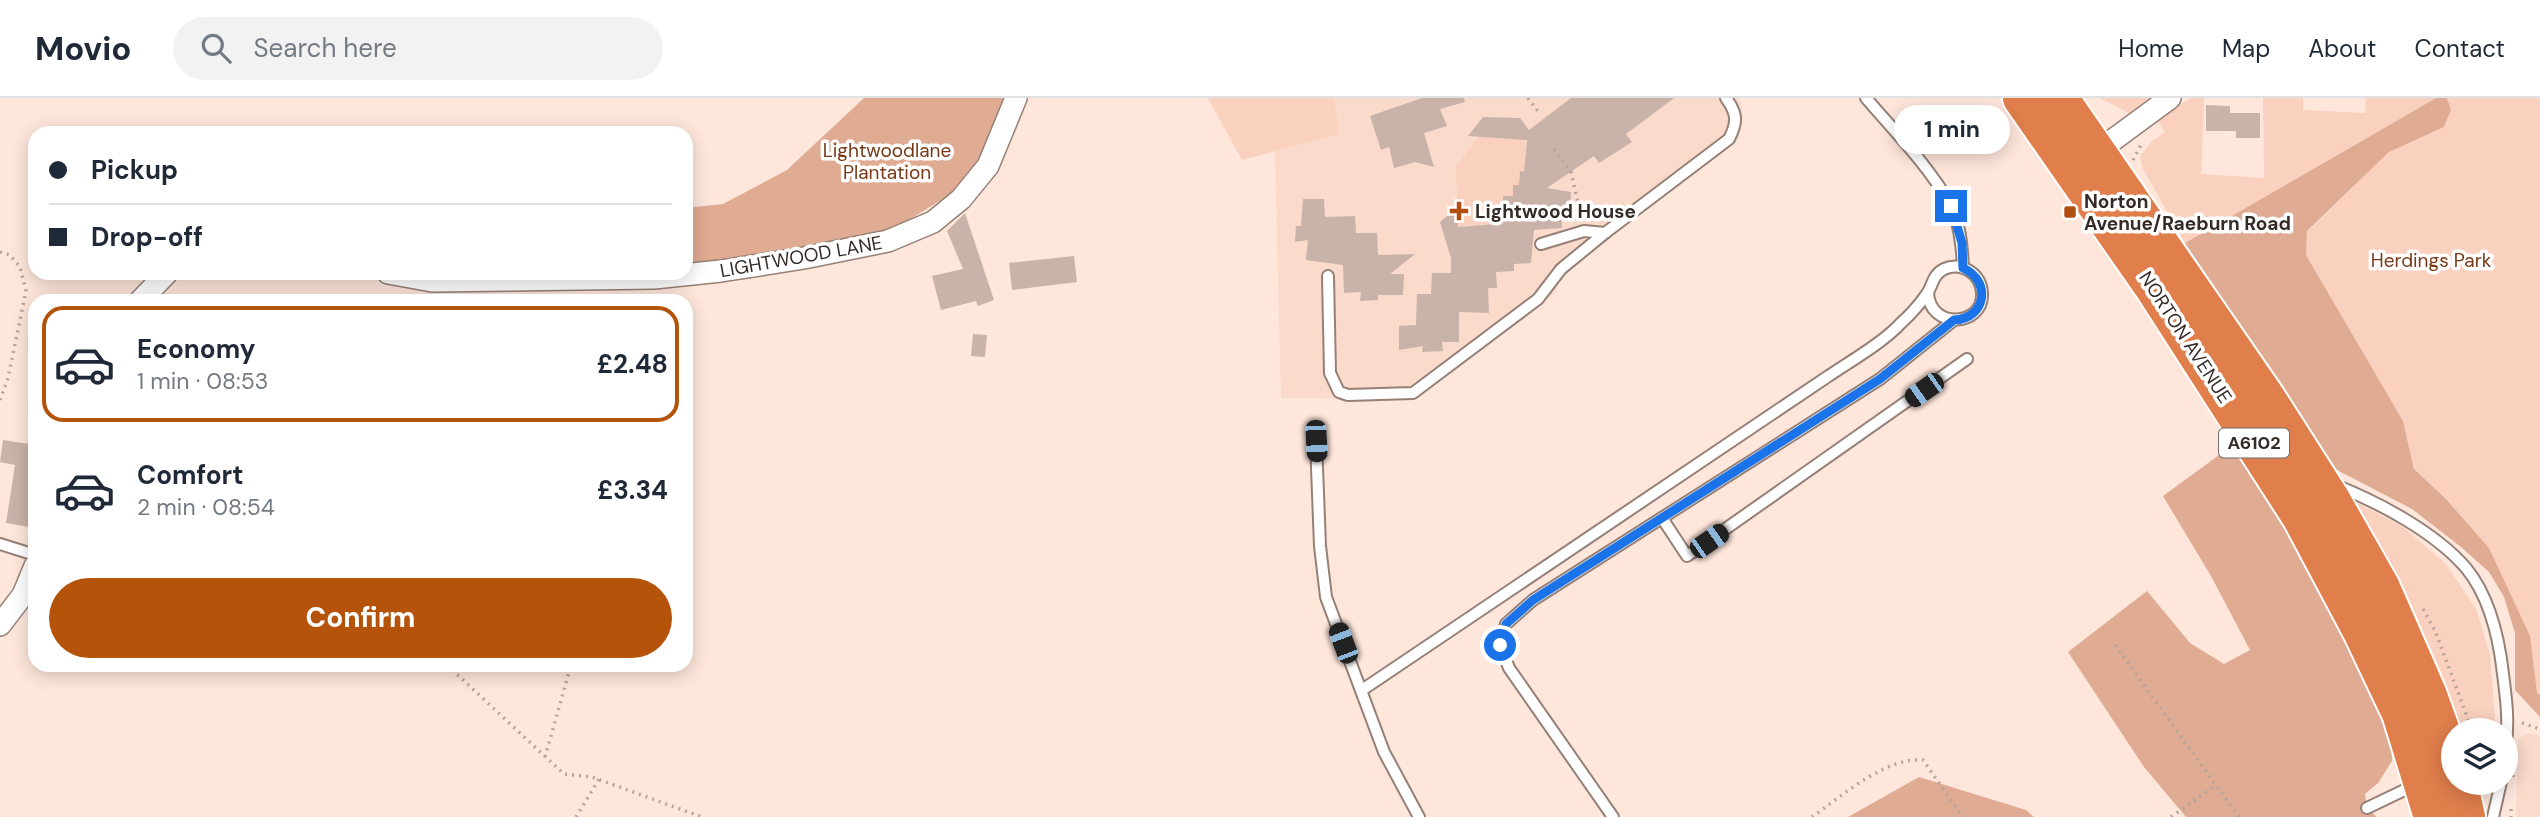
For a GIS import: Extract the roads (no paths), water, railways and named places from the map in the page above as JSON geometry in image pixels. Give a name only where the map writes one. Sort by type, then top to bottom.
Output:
[{"type":"highway","name":"NORTON AVENUE","points":[[2022,98],[2155,289],[2302,518],[2362,631],[2401,713],[2441,777]]},
{"type":"highway","name":"NORTON AVENUE","points":[[2059,98],[2266,398],[2317,478],[2381,588],[2427,692],[2441,773]]},
{"type":"highway","name":"NORTON AVENUE","points":[[2452,795],[2466,817]]},
{"type":"street","name":"LIGHTWOOD LANE","points":[[693,274],[804,258],[888,241],[933,222],[961,199],[988,166],[1016,98]]},
{"type":"street","points":[[2098,151],[2170,98]]},
{"type":"street","points":[[147,294],[160,280]]},
{"type":"street","name":"LIGHTWOOD LANE","points":[[426,280],[506,280]]},
{"type":"street","points":[[0,625],[23,595],[28,583]]},
{"type":"lane","points":[[1328,276],[1330,373],[1339,392],[1348,395],[1413,393],[1538,299],[1561,268],[1729,139],[1737,121],[1735,110],[1726,98]]},
{"type":"lane","points":[[1866,98],[1918,159],[1951,206],[1962,243],[1963,268]]},
{"type":"lane","points":[[1541,244],[1584,232],[1605,233]]},
{"type":"lane","points":[[1362,690],[1899,326],[1928,292],[1935,276],[1942,270],[1954,267],[1971,272],[1981,285],[1982,300],[1968,317],[1954,320],[1880,379],[1533,600],[1506,624],[1500,645],[1509,668],[1613,817]]},
{"type":"lane","points":[[1928,292],[1931,306],[1937,314],[1954,320]]},
{"type":"lane","points":[[1662,518],[1687,556],[1967,359]]},
{"type":"lane","points":[[1316,441],[1325,597],[1384,752],[1419,817]]},
{"type":"lane","points":[[2317,478],[2362,495],[2424,533],[2467,569],[2483,596],[2500,646],[2509,718]]},
{"type":"lane","points":[[0,544],[28,553]]},
{"type":"lane","points":[[2367,808],[2441,779]]},
{"type":"lane","points":[[2493,817],[2502,795]]},
{"type":"place","name":"Lightwood House","points":[[1459,211]]},
{"type":"place","name":"Norton Avenue/Raeburn Road","points":[[2070,212]]},
{"type":"park label","name":"Lightwoodlane Plantation","points":[[887,161]]},
{"type":"park label","name":"Herdings Park","points":[[2431,260]]}]
